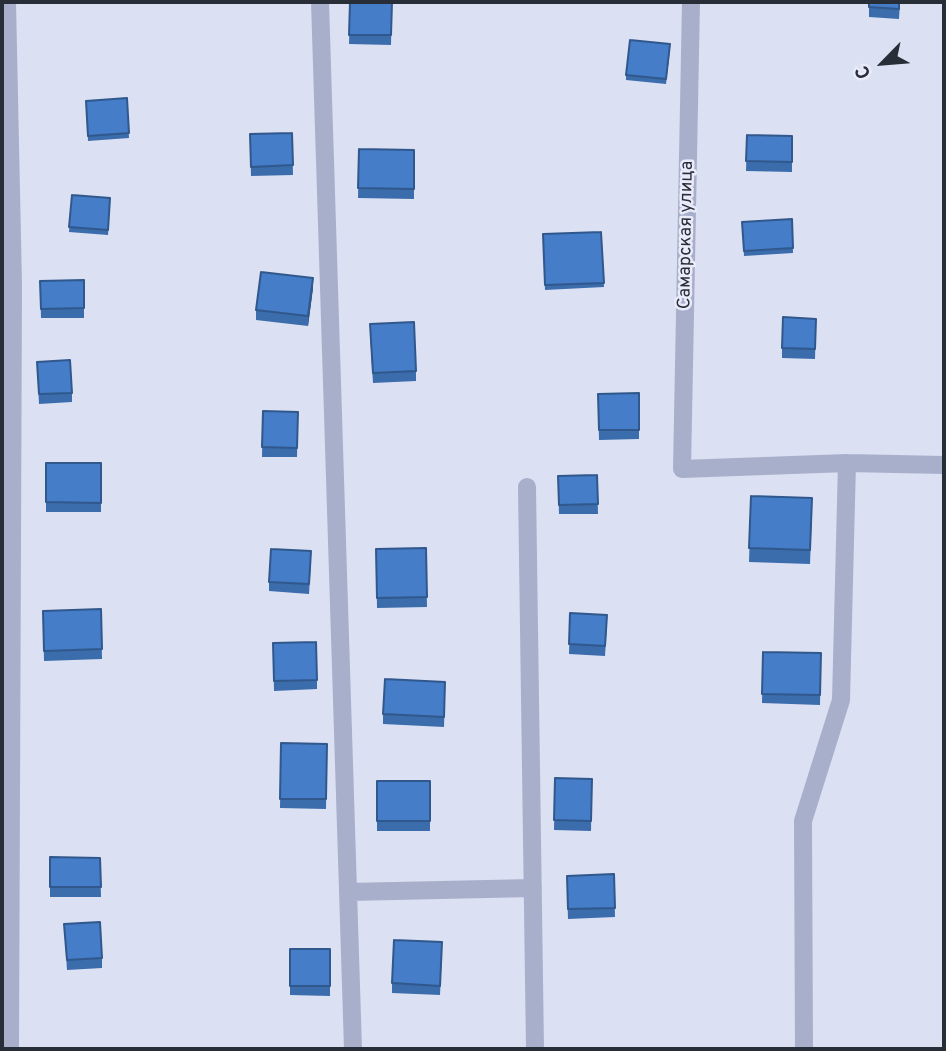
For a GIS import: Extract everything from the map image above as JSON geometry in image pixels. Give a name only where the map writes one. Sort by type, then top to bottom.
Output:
[{"type":"street","points":[[7,2],[10,1049]]},
{"type":"street","points":[[320,2],[353,1049]]},
{"type":"street","name":"Самарская улица","points":[[691,2],[682,469],[847,463]]},
{"type":"street","points":[[804,1049],[803,821],[841,700],[847,463],[944,465]]},
{"type":"street","points":[[527,487],[536,1049]]},
{"type":"street","points":[[348,892],[533,888]]},
{"type":"building","points":[[350,2],[392,2],[391,35],[349,35]]},
{"type":"building","points":[[869,2],[899,2],[899,9],[869,7]]},
{"type":"building","points":[[630,40],[670,44],[666,79],[626,75]]},
{"type":"building","points":[[127,98],[129,133],[88,136],[86,101]]},
{"type":"building","points":[[292,133],[293,165],[251,167],[250,134]]},
{"type":"building","points":[[747,135],[792,136],[792,162],[746,161]]},
{"type":"building","points":[[359,149],[414,150],[414,189],[358,188]]},
{"type":"building","points":[[72,195],[110,198],[108,230],[69,227]]},
{"type":"building","points":[[792,219],[793,248],[744,251],[742,222]]},
{"type":"building","points":[[601,232],[604,283],[545,285],[543,234]]},
{"type":"building","points":[[261,272],[313,278],[308,316],[256,310]]},
{"type":"building","points":[[84,280],[84,308],[41,309],[40,281]]},
{"type":"building","points":[[783,317],[816,319],[815,349],[782,348]]},
{"type":"building","points":[[414,322],[416,371],[373,373],[370,324]]},
{"type":"building","points":[[70,360],[72,393],[39,394],[37,362]]},
{"type":"building","points":[[639,393],[639,430],[599,430],[598,394]]},
{"type":"building","points":[[263,411],[298,412],[297,448],[262,447]]},
{"type":"building","points":[[46,463],[101,463],[101,503],[46,502]]},
{"type":"building","points":[[597,475],[598,504],[559,505],[558,476]]},
{"type":"building","points":[[751,496],[812,498],[810,550],[749,548]]},
{"type":"building","points":[[426,548],[427,597],[377,598],[376,549]]},
{"type":"building","points":[[271,549],[311,551],[309,584],[269,582]]},
{"type":"building","points":[[101,609],[102,649],[44,651],[43,611]]},
{"type":"building","points":[[570,613],[607,615],[605,646],[569,644]]},
{"type":"building","points":[[316,642],[317,680],[274,681],[273,643]]},
{"type":"building","points":[[763,652],[821,653],[820,695],[762,694]]},
{"type":"building","points":[[385,679],[445,682],[444,717],[383,714]]},
{"type":"building","points":[[281,743],[327,744],[326,799],[280,799]]},
{"type":"building","points":[[555,778],[592,779],[591,821],[554,820]]},
{"type":"building","points":[[377,781],[430,781],[430,821],[377,821]]},
{"type":"building","points":[[50,857],[100,858],[101,887],[50,887]]},
{"type":"building","points":[[614,874],[615,908],[568,909],[567,876]]},
{"type":"building","points":[[100,922],[102,958],[67,960],[64,924]]},
{"type":"building","points":[[394,940],[442,942],[440,986],[392,983]]},
{"type":"building","points":[[290,949],[330,949],[330,986],[290,986]]}]
